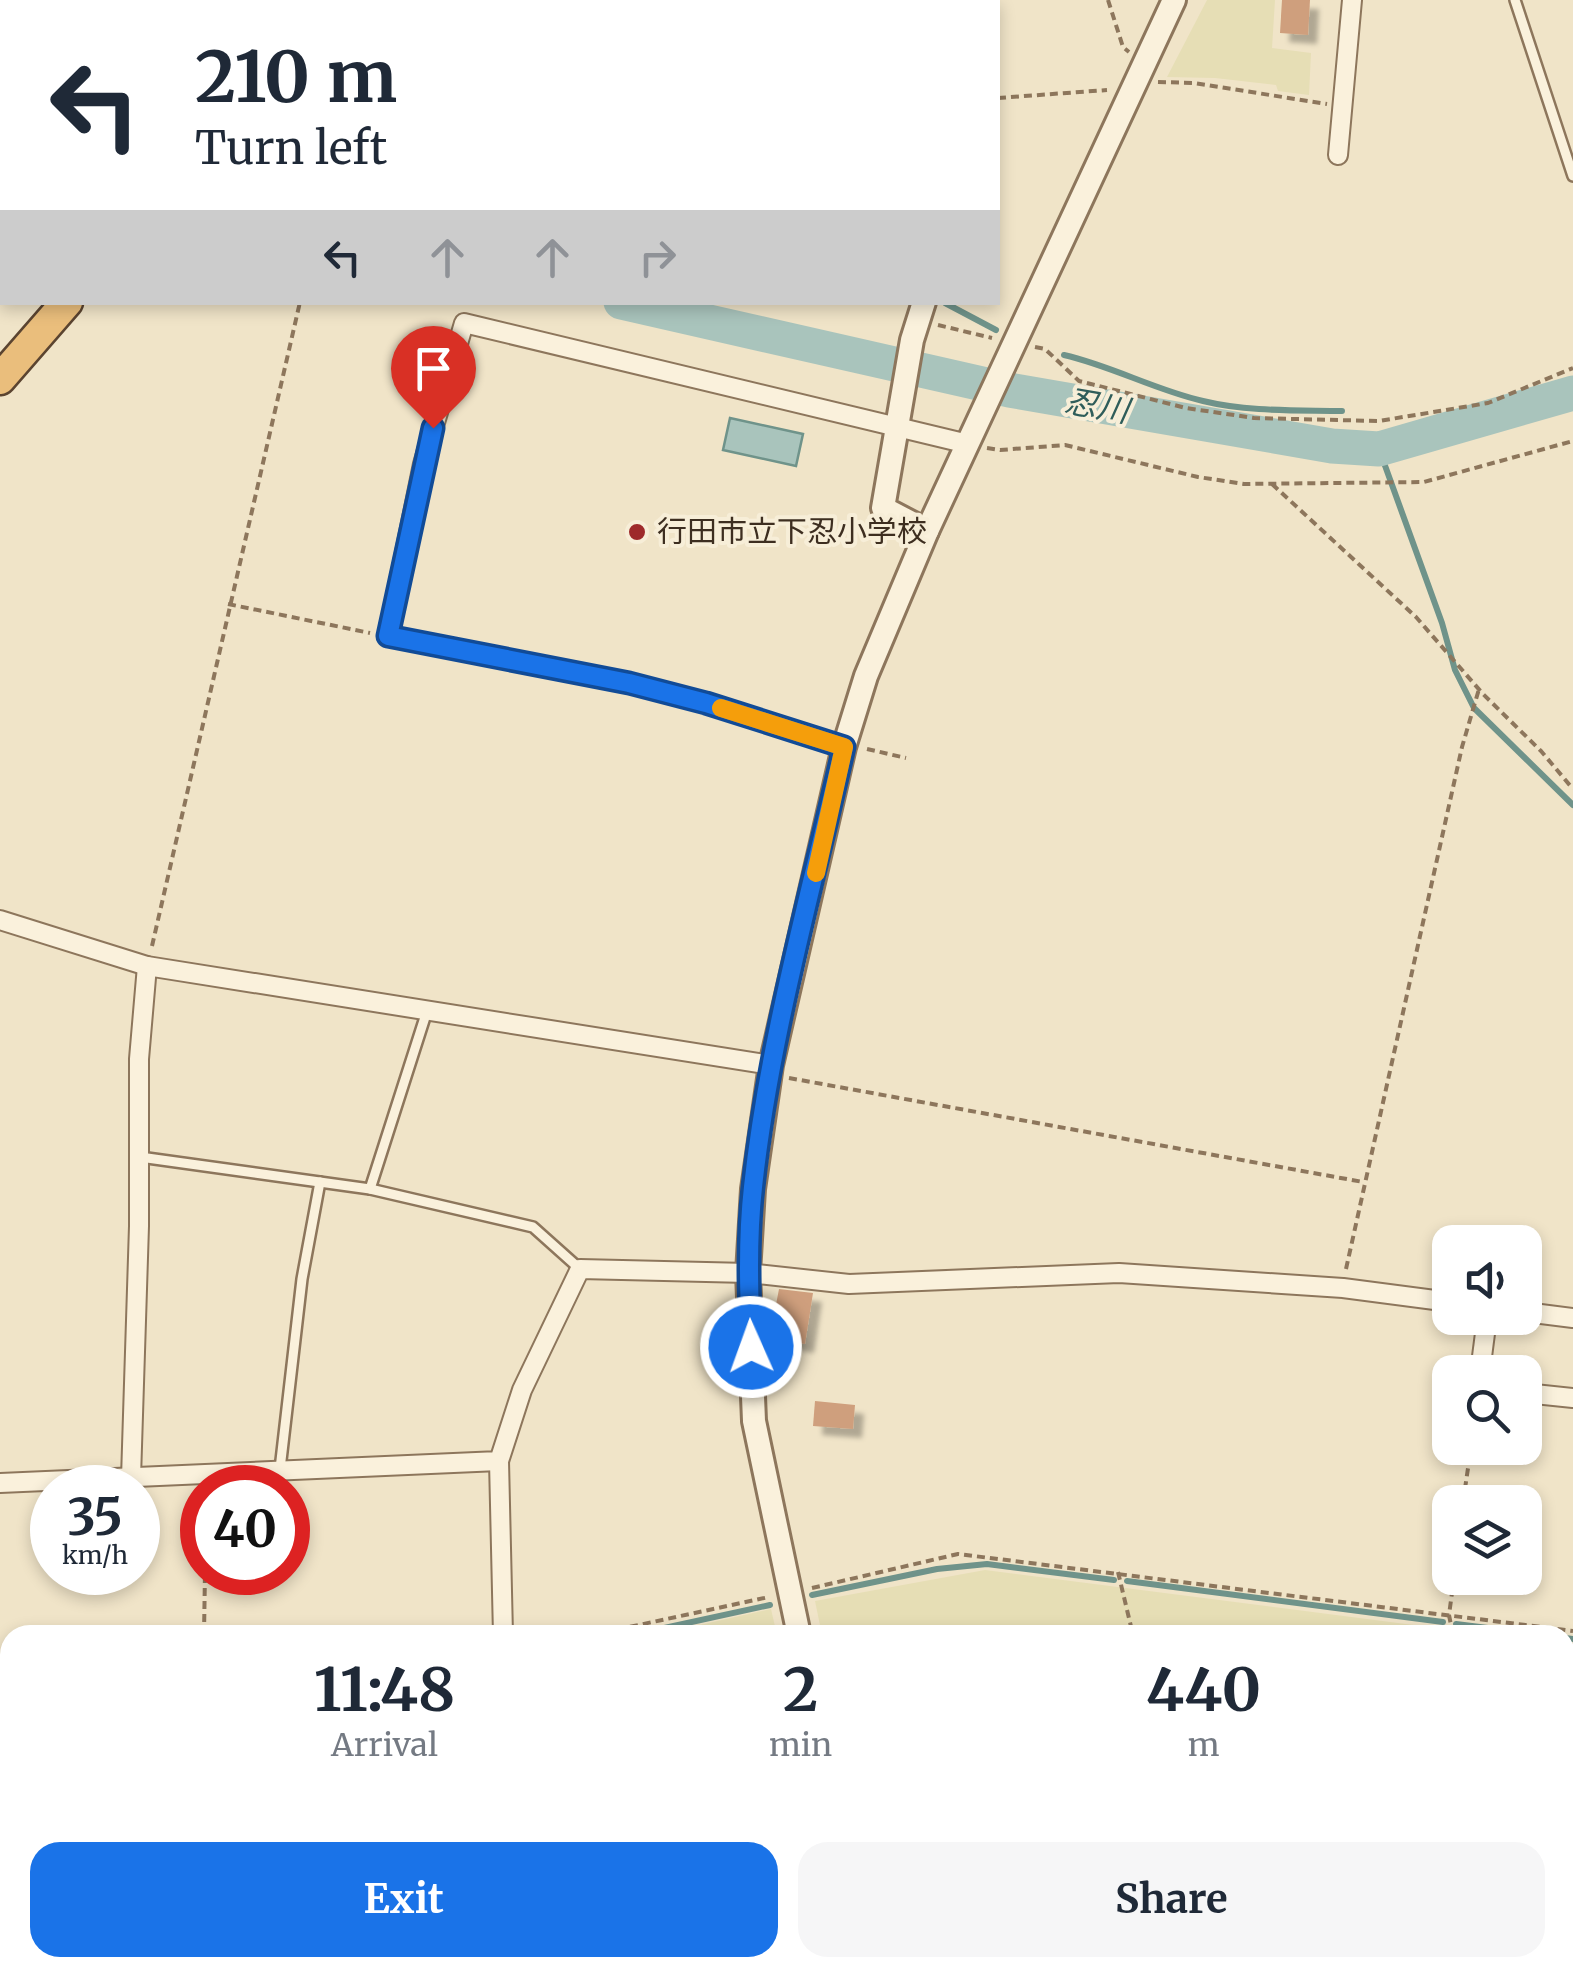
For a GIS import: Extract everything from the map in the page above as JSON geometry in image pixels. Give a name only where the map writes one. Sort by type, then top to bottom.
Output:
[{"type":"highway","points":[[0,379],[64,305]]},
{"type":"street","points":[[797,1625],[754,1421],[748,1273],[752,1189],[771,1070],[853,748],[866,676],[927,531],[1174,0]]},
{"type":"street","points":[[1338,155],[1352,0]]},
{"type":"street","points":[[923,305],[912,340],[883,508],[927,531]]},
{"type":"street","points":[[853,748],[629,683],[388,636],[423,464],[464,322],[899,420],[968,444]]},
{"type":"street","points":[[0,920],[147,966],[771,1070]]},
{"type":"street","points":[[130,1465],[139,1060],[147,966]]},
{"type":"street","points":[[503,1625],[499,1461],[522,1390],[580,1269],[748,1273],[849,1284],[1119,1273],[1343,1288],[1432,1300]]},
{"type":"street","points":[[1542,1314],[1573,1318]]},
{"type":"street","points":[[1542,1395],[1573,1398]]},
{"type":"street","points":[[310,1469],[499,1461]]},
{"type":"street","points":[[0,1482],[30,1481]]},
{"type":"lane","points":[[1515,0],[1573,176]]},
{"type":"lane","points":[[370,1189],[427,1010]]},
{"type":"lane","points":[[139,1157],[370,1189],[533,1227],[580,1269]]},
{"type":"lane","points":[[281,1465],[302,1279],[320,1182]]},
{"type":"path","points":[[1108,0],[1123,48],[1138,78]]},
{"type":"path","points":[[1000,98],[1105,89],[1138,78],[1342,106]]},
{"type":"path","points":[[147,966],[299,305]]},
{"type":"path","points":[[1079,381],[1186,408],[1254,418],[1380,421],[1488,403],[1573,368]]},
{"type":"path","points":[[968,444],[1000,450],[1065,446],[1198,477],[1272,484],[1424,482],[1573,441]]},
{"type":"path","points":[[1272,484],[1416,616],[1478,689],[1573,789]]},
{"type":"path","points":[[228,604],[388,636]]},
{"type":"path","points":[[1343,1288],[1363,1182],[1478,689]]},
{"type":"path","points":[[853,748],[906,758]]},
{"type":"path","points":[[771,1070],[1363,1182]]},
{"type":"path","points":[[639,1625],[958,1554],[1526,1625]]},
{"type":"path","points":[[1118,1572],[1131,1625]]},
{"type":"path","points":[[204,1625],[205,1595]]},
{"type":"path","points":[[1451,1625],[1452,1595]]},
{"type":"shaded area","points":[[1207,0],[1275,0],[1272,48],[1311,53],[1309,95],[1278,91],[1276,85],[1167,77]]},
{"type":"shaded area","points":[[985,1570],[1413,1625],[820,1625],[815,1601]]},
{"type":"shaded area","points":[[771,1609],[775,1625],[700,1625]]},
{"type":"water","points":[[730,418],[803,434],[796,466],[723,450]]},
{"type":"building","points":[[1282,0],[1310,0],[1308,35],[1280,33]]},
{"type":"building","points":[[779,1289],[813,1293],[805,1344],[777,1339],[781,1316],[774,1315]]},
{"type":"building","points":[[815,1401],[855,1405],[853,1429],[813,1426]]},
{"type":"waterway","name":"忍川","points":[[634,305],[1009,390],[1332,446],[1379,449],[1573,393]]},
{"type":"waterway","points":[[949,305],[996,330]]},
{"type":"waterway","points":[[1064,355],[1220,405],[1342,411]]},
{"type":"waterway","points":[[1379,449],[1455,670],[1474,708],[1573,805]]},
{"type":"waterway","points":[[812,1595],[937,1569],[987,1564],[1114,1580]]},
{"type":"waterway","points":[[1127,1581],[1443,1622]]},
{"type":"waterway","points":[[678,1625],[770,1605]]},
{"type":"waterway","points":[[1456,1624],[1464,1625]]},
{"type":"slow traffic","points":[[721,708],[844,747],[816,873]]},
{"type":"place","name":"行田市立下忍小学校","points":[[637,532]]},
{"type":"route","points":[[433,428],[388,636],[629,683],[844,747],[770,1074],[752,1189],[748,1273],[751,1347]]}]
